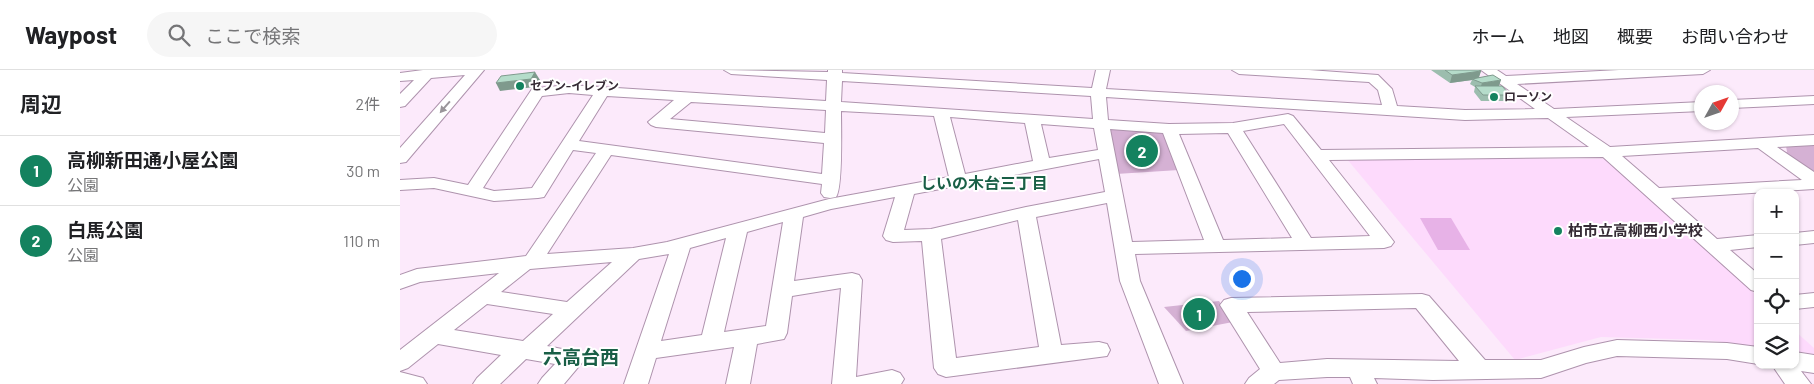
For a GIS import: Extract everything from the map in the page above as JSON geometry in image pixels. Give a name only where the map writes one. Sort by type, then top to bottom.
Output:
[{"type":"street","points":[[400,77],[430,72],[475,70]]},
{"type":"street","points":[[400,158],[475,70]]},
{"type":"street","points":[[731,70],[836,73],[1098,93],[1465,115],[1551,114],[1694,106]]},
{"type":"street","points":[[1103,70],[1098,93],[1101,124],[1130,281],[1171,384]]},
{"type":"street","points":[[1239,70],[1284,71],[1372,78],[1385,89],[1391,111]]},
{"type":"street","points":[[1488,70],[1607,152],[1754,281]]},
{"type":"street","points":[[1504,80],[1605,73],[1704,70]]},
{"type":"street","points":[[400,103],[430,72]]},
{"type":"street","points":[[829,204],[836,73]]},
{"type":"street","points":[[472,192],[537,92],[569,89],[941,112],[1169,129],[1233,128],[1288,118],[1384,242],[1124,248]]},
{"type":"street","points":[[400,185],[434,183],[494,196],[538,194],[603,91]]},
{"type":"street","points":[[688,97],[656,122],[833,139]]},
{"type":"street","points":[[1739,104],[1814,100]]},
{"type":"street","points":[[941,112],[958,180]]},
{"type":"street","points":[[1032,120],[1042,164]]},
{"type":"street","points":[[1233,128],[1305,244]]},
{"type":"street","points":[[1169,129],[1216,245]]},
{"type":"street","points":[[1318,155],[1607,152],[1814,140]]},
{"type":"street","points":[[1761,143],[1814,180]]},
{"type":"street","points":[[570,145],[830,180]]},
{"type":"street","points":[[400,362],[482,296],[528,262],[606,150]]},
{"type":"street","points":[[400,282],[417,276],[528,262],[633,254],[682,244],[829,204],[1106,153]]},
{"type":"street","points":[[1655,194],[1814,184]]},
{"type":"street","points":[[906,190],[893,236],[931,235],[1026,213],[1114,196]]},
{"type":"street","points":[[1026,213],[1052,354]]},
{"type":"street","points":[[647,352],[776,333],[794,214]]},
{"type":"street","points":[[711,342],[738,229]]},
{"type":"street","points":[[931,235],[946,368],[1052,354],[1099,350]]},
{"type":"street","points":[[1799,239],[1814,237]]},
{"type":"street","points":[[1713,245],[1754,241]]},
{"type":"street","points":[[636,384],[682,244]]},
{"type":"street","points":[[485,384],[572,310],[633,254]]},
{"type":"street","points":[[782,290],[852,280],[844,384]]},
{"type":"street","points":[[482,296],[572,310]]},
{"type":"street","points":[[1799,302],[1814,300]]},
{"type":"street","points":[[1479,369],[1422,301],[1231,305],[1265,378],[1362,376],[1479,369],[1541,369],[1584,355],[1617,348],[1727,351],[1754,355]]},
{"type":"street","points":[[434,335],[525,349],[574,359],[550,384]]},
{"type":"street","points":[[738,384],[747,337]]},
{"type":"street","points":[[1799,362],[1814,364]]},
{"type":"street","points":[[1786,369],[1799,384]]},
{"type":"street","points":[[862,384],[892,379]]},
{"type":"street","points":[[400,381],[415,384]]},
{"type":"shaded area","points":[[1111,128],[1165,133],[1179,170],[1116,174],[1107,130]]},
{"type":"shaded area","points":[[1814,144],[1814,175],[1779,151],[1787,152],[1786,146]]},
{"type":"shaded area","name":"柏市立高柳西小学校","points":[[1346,158],[1606,159],[1754,293],[1754,346],[1708,340],[1601,337],[1515,360]]},
{"type":"shaded area","points":[[1420,218],[1451,218],[1470,250],[1438,250]]},
{"type":"shaded area","points":[[1219,301],[1233,322],[1186,331],[1164,307]]},
{"type":"shaded area","points":[[1799,335],[1814,348],[1814,354],[1799,352]]},
{"type":"building","points":[[1445,70],[1479,70],[1481,71],[1452,75]]},
{"type":"building","points":[[535,72],[531,79],[496,83],[501,76]]},
{"type":"building","points":[[1493,75],[1501,80],[1482,83],[1472,79]]},
{"type":"building","points":[[1475,86],[1502,86],[1510,95],[1483,95]]},
{"type":"place","name":"セブン-イレブン","points":[[520,86]]},
{"type":"place","name":"ローソン","points":[[1494,97]]},
{"type":"place","name":"白馬公園","points":[[1142,151]]},
{"type":"place","name":"柏市立高柳西小学校","points":[[1558,231]]},
{"type":"place","name":"高柳新田通小屋公園","points":[[1199,314]]},
{"type":"district","name":"しいの木台三丁目","points":[[984,183]]},
{"type":"district","name":"六高台西","points":[[581,357]]}]
